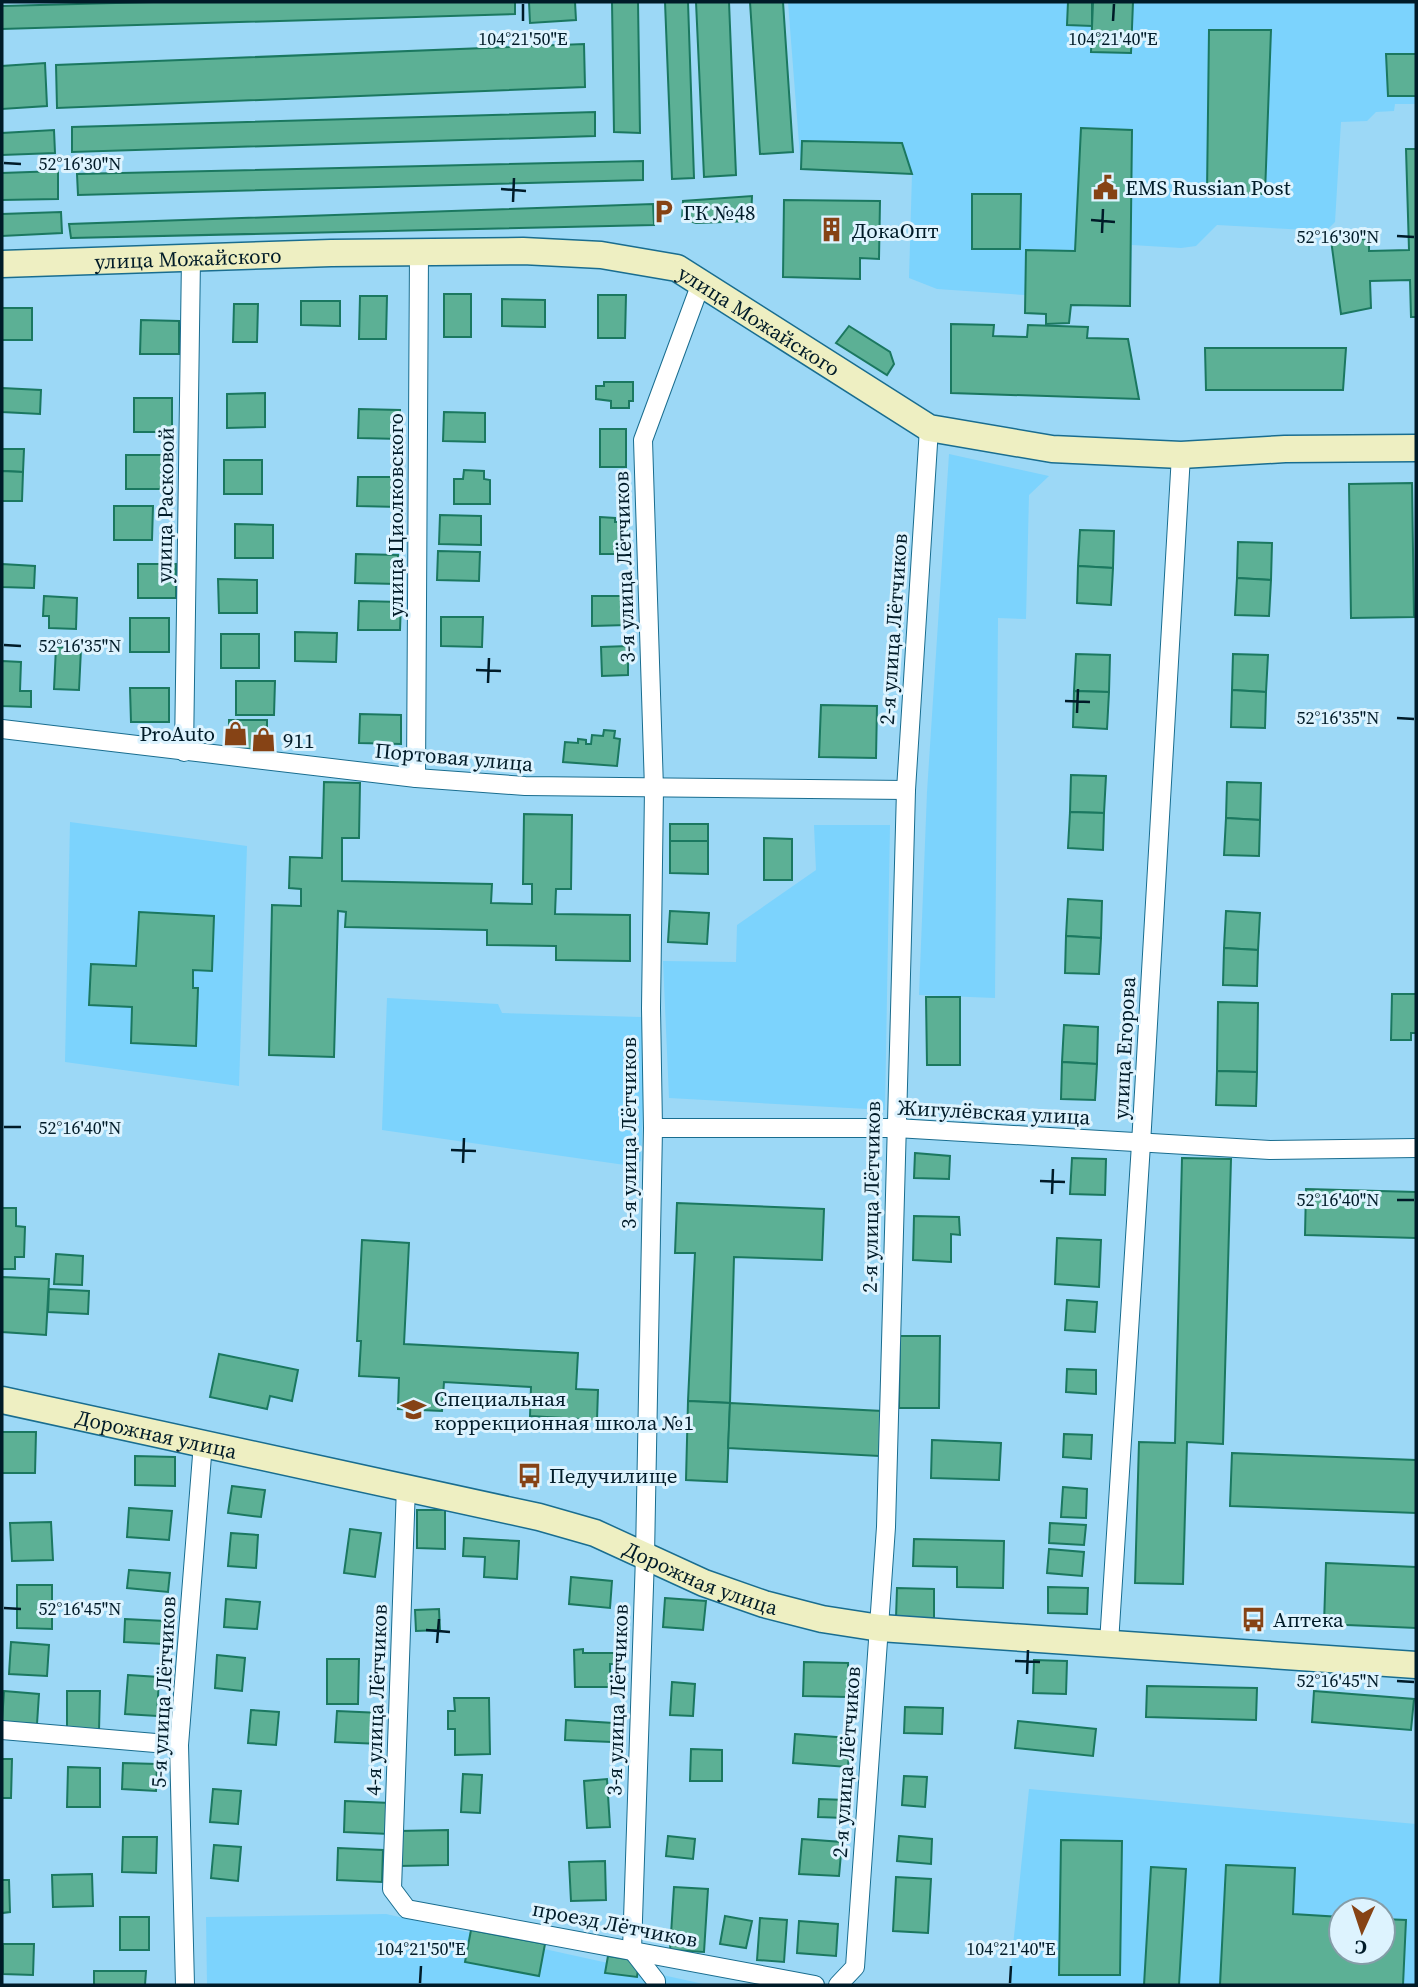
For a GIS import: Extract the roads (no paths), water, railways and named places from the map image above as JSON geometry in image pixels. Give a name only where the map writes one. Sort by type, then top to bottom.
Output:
[{"type":"street","name":"улица Можайского","points":[[2,264],[419,252],[523,251],[601,255],[677,268],[929,428],[1052,449],[1181,455],[1285,449],[1416,448]]},
{"type":"street","name":"улица Циолковского","points":[[416,778],[419,252]]},
{"type":"street","name":"улица Расковой","points":[[184,752],[191,258]]},
{"type":"street","name":"3-я улица Лётчиков","points":[[632,1950],[645,1556],[653,1128],[651,1008],[654,789],[643,440],[701,284]]},
{"type":"street","name":"2-я улица Лётчиков","points":[[838,1985],[855,1967],[886,1527],[906,790],[929,428]]},
{"type":"street","name":"улица Егорова","points":[[1108,1643],[1141,1144],[1181,455]]},
{"type":"street","name":"Портовая улица","points":[[2,729],[416,778],[525,786],[906,790]]},
{"type":"street","name":"Жигулёвская улица","points":[[653,1128],[895,1128],[1270,1150],[1416,1148]]},
{"type":"street","name":"Дорожная улица","points":[[2,1400],[406,1486],[584,1530],[704,1583],[764,1604],[822,1619],[880,1628],[1416,1665]]},
{"type":"street","name":"5-я улица Лётчиков","points":[[185,1985],[179,1745],[202,1443]]},
{"type":"street","name":"4-я улица Лётчиков","points":[[406,1486],[392,1889],[407,1909]]},
{"type":"street","points":[[2,1730],[179,1745]]},
{"type":"street","name":"проезд Лётчиков","points":[[407,1909],[814,1985]]},
{"type":"street","points":[[632,1950],[656,1981],[656,1985]]},
{"type":"place","name":"EMS Russian Рost","points":[[1105,187]]},
{"type":"place","name":"ГК №48","points":[[663,212]]},
{"type":"place","name":"ДокаОпт","points":[[832,230]]},
{"type":"place","name":"ProAuto","points":[[235,733]]},
{"type":"place","name":"911","points":[[263,740]]},
{"type":"place","name":"Специальная коррекционная школа №1","points":[[414,1410]]},
{"type":"place","name":"Педучилище","points":[[529,1475]]},
{"type":"place","name":"Аптека","points":[[1253,1619]]}]
